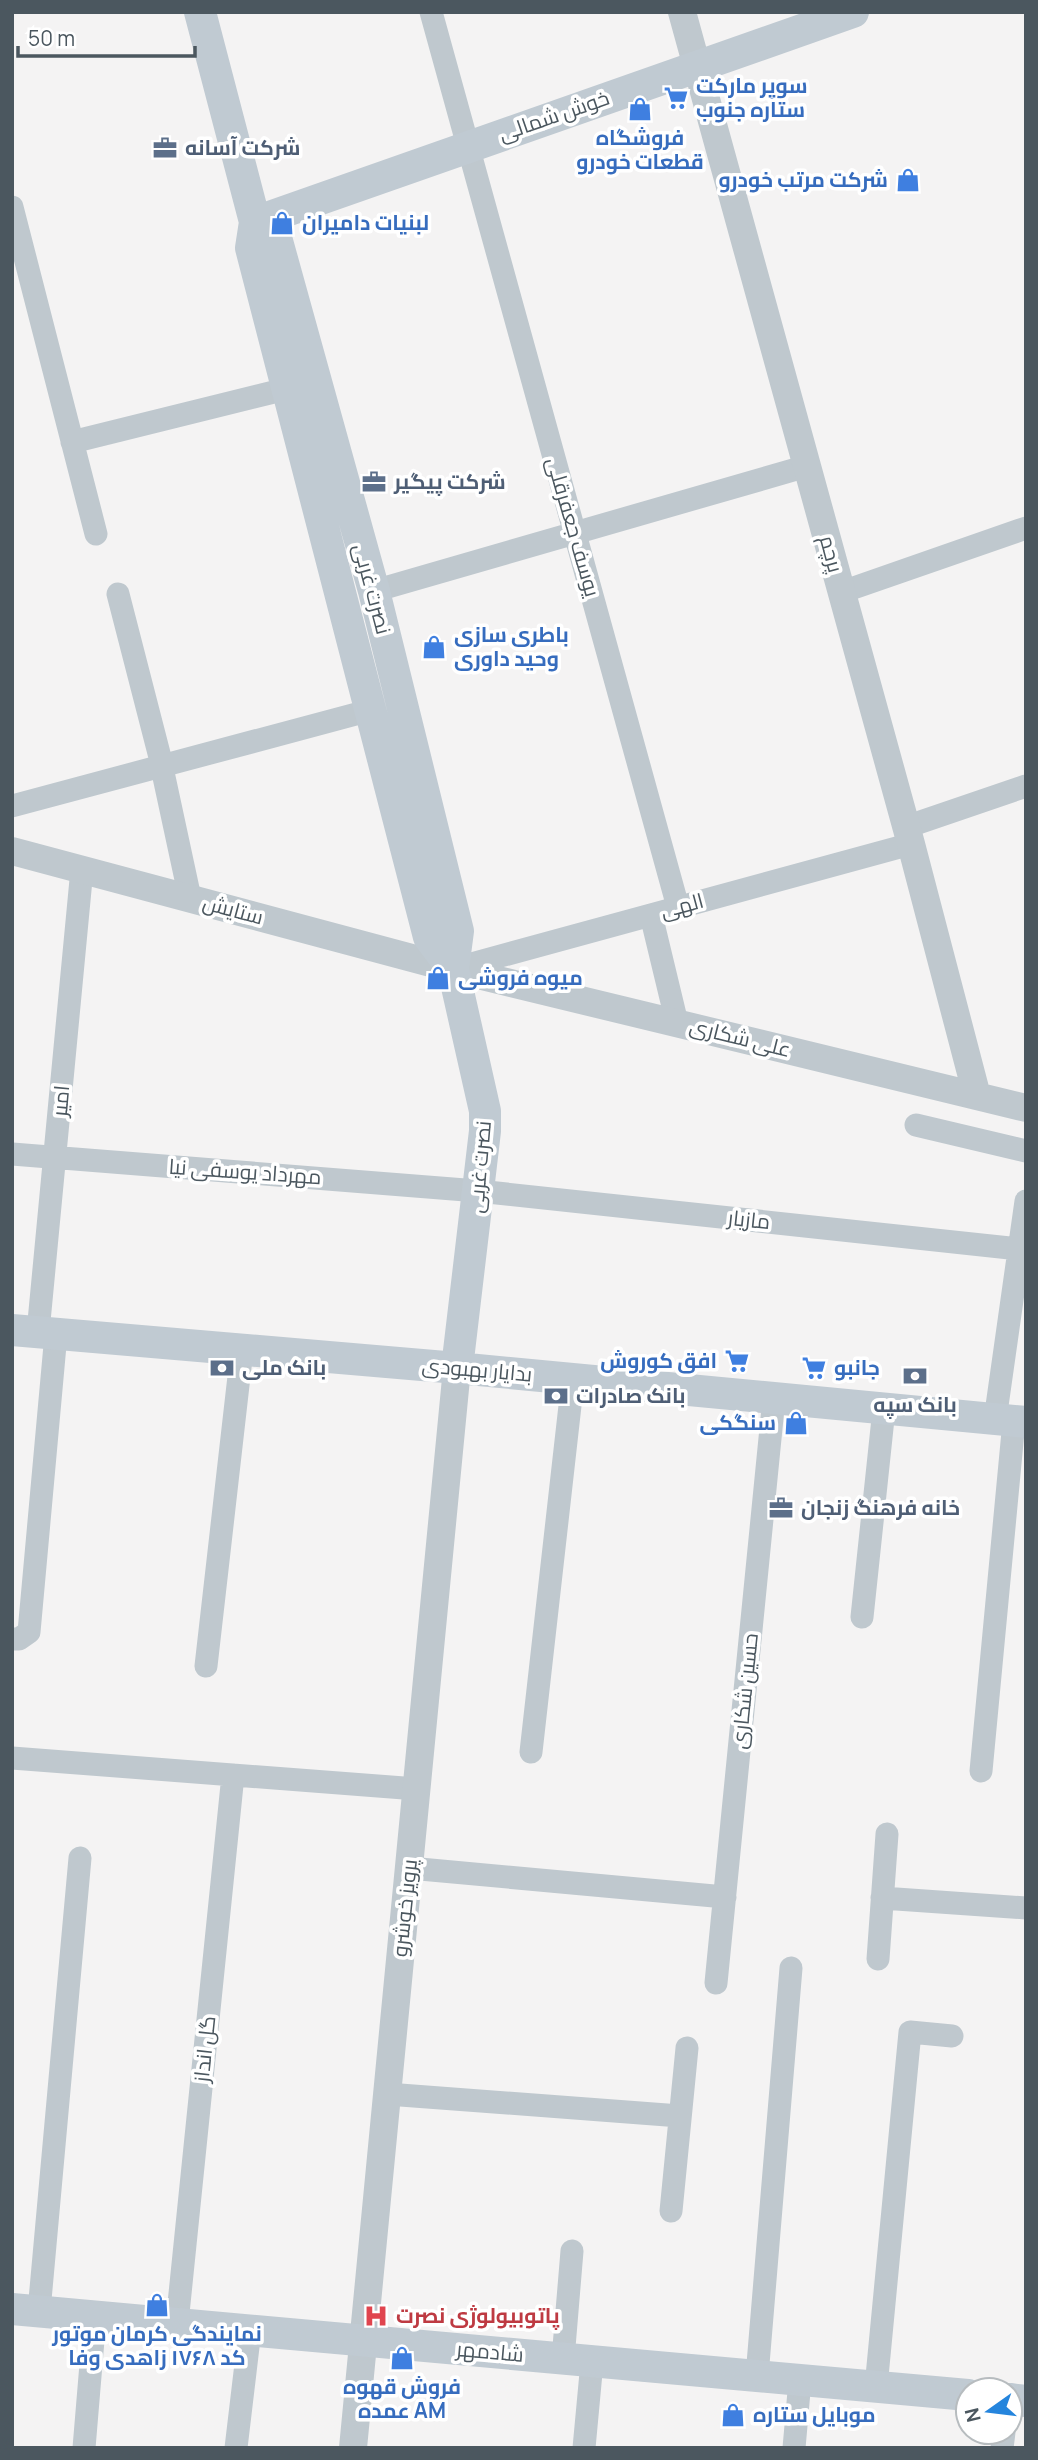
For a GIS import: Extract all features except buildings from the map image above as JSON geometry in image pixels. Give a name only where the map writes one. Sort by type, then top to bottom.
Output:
[{"type":"main road","name":"نصرت غربی","points":[[200,12],[255,222],[251,248],[429,937],[453,969]]},
{"type":"main road","name":"خوش شمالی","points":[[255,222],[853,12]]},
{"type":"main road","name":"نصرت غربی","points":[[255,222],[277,241],[373,591],[458,931],[453,969],[485,1111],[485,1131],[457,1368]]},
{"type":"main road","name":"بدایار بهبودی","points":[[36,1332],[457,1368],[1012,1421]]},
{"type":"main road","name":"شادمهر","points":[[26,2310],[954,2394]]},
{"type":"street","name":"یوسف جعفرقلی","points":[[431,12],[678,907]]},
{"type":"street","name":"پرچم","points":[[682,12],[909,835],[977,1096]]},
{"type":"street","points":[[12,206],[96,534]]},
{"type":"street","points":[[72,442],[286,389]]},
{"type":"street","points":[[373,591],[807,466]]},
{"type":"street","points":[[842,592],[1026,528]]},
{"type":"street","points":[[118,594],[162,765],[161,763],[190,898]]},
{"type":"street","points":[[12,806],[371,710]]},
{"type":"street","name":"الهی","points":[[453,969],[651,915],[909,835],[1026,786]]},
{"type":"street","name":"ستایش","points":[[12,850],[453,969]]},
{"type":"street","name":"امیر","points":[[12,1639],[19,1639],[29,1632],[36,1332],[82,869]]},
{"type":"street","points":[[651,915],[677,1023]]},
{"type":"street","name":"علی شکاری","points":[[453,969],[1026,1108]]},
{"type":"street","points":[[916,1125],[1026,1151]]},
{"type":"street","name":"مهرداد یوسفی نیا","points":[[12,1154],[478,1191]]},
{"type":"street","name":"مازیار","points":[[478,1191],[1019,1249]]},
{"type":"street","points":[[981,1771],[1012,1421],[1019,1249],[1026,1201]]},
{"type":"street","points":[[206,1667],[242,1350]]},
{"type":"street","name":"پرویز خوشرو","points":[[353,2448],[457,1368]]},
{"type":"street","points":[[531,1752],[573,1379]]},
{"type":"street","name":"حسین شکاری","points":[[716,1983],[774,1398]]},
{"type":"street","points":[[862,1617],[884,1409]]},
{"type":"street","points":[[12,1758],[417,1789]]},
{"type":"street","name":"گل انداز","points":[[177,2323],[233,1775]]},
{"type":"street","points":[[878,1959],[887,1834]]},
{"type":"street","points":[[26,2310],[80,1858]]},
{"type":"street","points":[[409,1868],[725,1897]]},
{"type":"street","points":[[882,1898],[1026,1908]]},
{"type":"street","points":[[757,2376],[791,1968]]},
{"type":"street","points":[[876,2387],[910,2032],[952,2036]]},
{"type":"street","points":[[671,2211],[687,2048]]},
{"type":"street","points":[[387,2094],[680,2116]]},
{"type":"street","points":[[572,2251],[584,2448]]},
{"type":"street","points":[[84,2448],[95,2316]]},
{"type":"street","points":[[236,2448],[250,2330]]},
{"type":"street","points":[[794,2448],[800,2380]]},
{"type":"place","name":"سوپر مارکت ستاره جنوب","points":[[676,98]]},
{"type":"place","name":"فروشگاه قطعات خودرو","points":[[640,109]]},
{"type":"place","name":"شرکت آسانه","points":[[165,148]]},
{"type":"place","name":"شرکت مرتب خودرو","points":[[908,180]]},
{"type":"place","name":"لبنیات دامیران","points":[[282,223]]},
{"type":"place","name":"شرکت پیگیر","points":[[374,482]]},
{"type":"place","name":"باطری سازی وحید داوری","points":[[434,647]]},
{"type":"place","name":"میوه فروشی","points":[[438,978]]},
{"type":"place","name":"افق کوروش","points":[[737,1361]]},
{"type":"place","name":"بانک ملی","points":[[222,1368]]},
{"type":"place","name":"جانبو","points":[[814,1368]]},
{"type":"place","name":"بانک سپه","points":[[915,1376]]},
{"type":"place","name":"بانک صادرات","points":[[556,1396]]},
{"type":"place","name":"سنگکی","points":[[796,1423]]},
{"type":"place","name":"خانه فرهنگ زنجان","points":[[781,1508]]},
{"type":"place","name":"نمایندگی کرمان موتور کد ۱۷۶۸ زاهدی وفا","points":[[157,2305]]},
{"type":"place","name":"پاتوبیولوژی نصرت","points":[[376,2316]]},
{"type":"place","name":"فروش قهوه عمده AM","points":[[402,2358]]},
{"type":"place","name":"موبایل ستاره","points":[[733,2415]]}]
